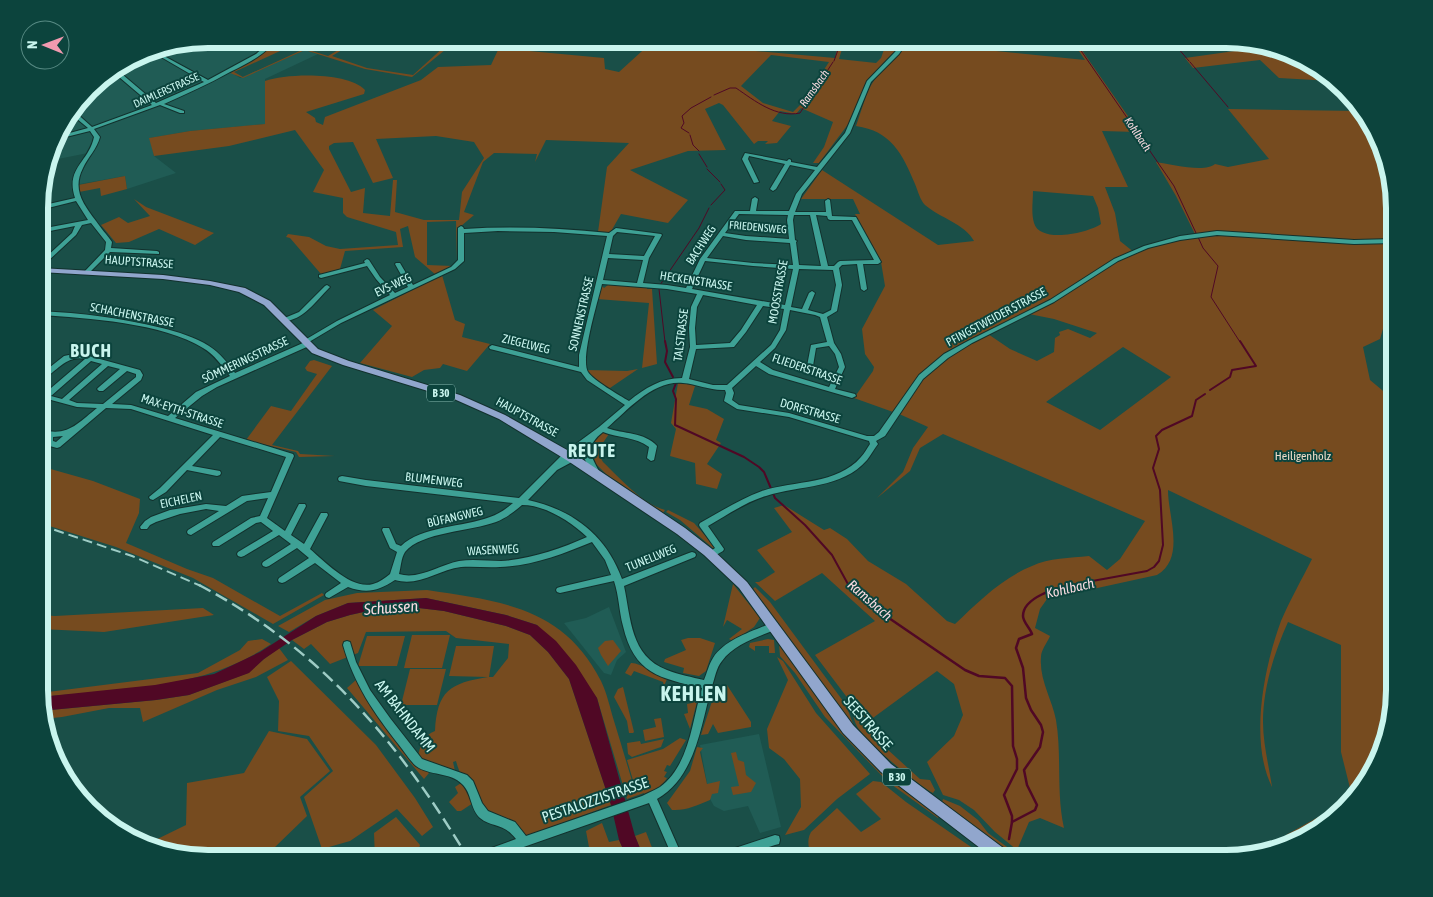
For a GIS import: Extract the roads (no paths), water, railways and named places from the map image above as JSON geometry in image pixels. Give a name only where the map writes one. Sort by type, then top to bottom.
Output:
[{"type":"main road","name":"HAUPTSTRASSE","points":[[48,271],[163,277],[234,288],[261,299],[315,350],[346,364],[457,397],[502,417],[569,456],[681,531],[711,555],[743,585],[774,626]]},
{"type":"main road","name":"SEESTRASSE","points":[[774,626],[848,729],[886,768],[993,849]]},
{"type":"street","name":"DAIMLERSTRASSE","points":[[65,136],[92,129],[158,105],[208,82],[257,56],[265,48]]},
{"type":"street","points":[[790,214],[799,194],[849,129],[869,82],[900,48]]},
{"type":"street","points":[[161,55],[208,82]]},
{"type":"street","points":[[120,75],[158,105],[182,112]]},
{"type":"street","points":[[77,116],[92,129],[97,137],[96,144],[77,171],[74,186],[77,199],[109,242],[108,250],[87,272]]},
{"type":"street","points":[[756,182],[745,159],[747,154],[818,168]]},
{"type":"street","points":[[773,189],[789,161]]},
{"type":"street","points":[[48,206],[77,199]]},
{"type":"street","points":[[755,199],[753,213],[829,214]]},
{"type":"street","points":[[828,201],[830,218],[854,218],[878,262],[840,263],[836,268],[839,285],[834,311],[823,316],[831,343],[838,354],[842,367],[832,390]]},
{"type":"street","name":"BACHWEG","points":[[688,291],[703,259],[737,212],[753,213]]},
{"type":"street","name":"MOOSSTRASSE","points":[[728,387],[773,346],[780,336],[796,268],[790,214]]},
{"type":"street","points":[[813,215],[825,268]]},
{"type":"street","points":[[48,230],[93,221]]},
{"type":"street","points":[[48,258],[74,234],[80,223]]},
{"type":"street","name":"EVS-WEG","points":[[306,343],[339,322],[444,273],[458,264],[462,253],[461,230],[558,231],[610,235]]},
{"type":"street","points":[[610,235],[616,230],[659,235],[646,258],[640,285]]},
{"type":"street","name":"PFINGSTWEIDER STRASSE","points":[[711,555],[720,549],[703,525],[766,492],[825,482],[850,472],[867,455],[874,444],[872,439],[882,434],[898,407],[922,377],[946,356],[1052,301],[1116,260],[1146,247],[1180,238],[1217,233],[1385,242]]},
{"type":"street","name":"FRIEDENSWEG","points":[[721,234],[746,238],[794,240]]},
{"type":"street","name":"SONNENSTRASSE","points":[[610,235],[582,355],[584,370],[590,378],[630,405]]},
{"type":"street","points":[[108,250],[157,253]]},
{"type":"street","points":[[606,256],[646,258]]},
{"type":"street","points":[[703,259],[796,268],[836,268]]},
{"type":"street","points":[[321,276],[368,262],[378,278],[394,296]]},
{"type":"street","points":[[860,263],[864,289]]},
{"type":"street","points":[[398,264],[412,288]]},
{"type":"street","name":"HECKENSTRASSE","points":[[600,282],[688,291],[806,310],[823,316]]},
{"type":"street","points":[[284,320],[301,313],[327,287]]},
{"type":"street","name":"TALSTRASSE","points":[[685,380],[693,347],[692,320],[694,307],[701,293]]},
{"type":"street","points":[[806,310],[812,293]]},
{"type":"street","points":[[693,347],[732,345],[744,332],[761,303]]},
{"type":"street","name":"SCHACHENSTRASSE","points":[[48,314],[108,320],[142,326],[186,338],[213,352],[234,376]]},
{"type":"street","name":"SÖMMERINGSTRASSE","points":[[170,418],[200,394],[306,343]]},
{"type":"street","points":[[810,366],[813,347],[831,343]]},
{"type":"street","name":"ZIEGELWEG","points":[[492,347],[584,370]]},
{"type":"street","points":[[48,373],[66,358],[78,355],[138,372],[139,378],[57,445],[49,443],[50,435],[48,434]]},
{"type":"street","name":"MAX-EYTH-STRASSE","points":[[48,392],[90,358]]},
{"type":"street","name":"FLIEDERSTRASSE","points":[[755,362],[771,372],[852,396]]},
{"type":"street","points":[[64,401],[107,363]]},
{"type":"street","points":[[101,389],[126,368]]},
{"type":"street","points":[[569,456],[645,393],[662,384],[685,380],[728,387]]},
{"type":"street","name":"DORFSTRASSE","points":[[728,387],[730,394],[728,402],[737,407],[789,415],[861,438],[872,439]]},
{"type":"street","name":"MAX-EYTH-STRASSE","points":[[48,397],[77,405],[131,406],[290,456],[274,494]]},
{"type":"street","points":[[569,456],[588,445],[600,430]]},
{"type":"street","points":[[600,430],[647,440],[653,446],[651,458]]},
{"type":"street","points":[[153,497],[219,434]]},
{"type":"street","points":[[588,445],[587,456],[596,474]]},
{"type":"street","name":"BÜFANGWEG","points":[[401,550],[408,544],[424,537],[492,520],[503,515],[523,500],[533,488],[569,456]]},
{"type":"street","points":[[185,467],[217,473]]},
{"type":"street","name":"BLUMENWEG","points":[[342,479],[523,500],[557,512],[576,523],[607,554],[617,581],[627,628],[639,655],[646,664],[656,670],[708,685]]},
{"type":"street","points":[[263,518],[274,494]]},
{"type":"street","name":"EICHELEN","points":[[191,532],[245,498],[274,494]]},
{"type":"street","name":"EICHELEN","points":[[144,527],[153,518],[204,506],[226,509]]},
{"type":"street","points":[[286,536],[302,506]]},
{"type":"street","points":[[305,550],[324,515]]},
{"type":"street","points":[[263,518],[277,532],[286,536],[315,559],[358,587],[377,587],[394,576],[401,550],[393,546],[386,530]]},
{"type":"street","points":[[216,544],[254,520],[263,518]]},
{"type":"street","points":[[241,554],[277,532]]},
{"type":"street","name":"WASENWEG","points":[[394,576],[402,580],[460,564],[501,564],[536,559],[592,538]]},
{"type":"street","points":[[266,564],[296,544]]},
{"type":"street","name":"TUNELLWEG","points":[[560,590],[617,581],[692,555]]},
{"type":"street","points":[[282,580],[315,559]]},
{"type":"street","points":[[329,595],[348,582]]},
{"type":"street","name":"PESTALOZZISTRASSE","points":[[502,850],[649,799],[666,789],[676,779],[683,765],[692,742],[715,665],[726,651],[740,642],[774,626]]},
{"type":"street","name":"AM BAHNDAMM","points":[[347,645],[356,675],[369,698],[420,762],[465,779],[472,789],[474,798],[482,812],[489,818],[511,826],[523,842]]},
{"type":"street","points":[[649,799],[674,850]]},
{"type":"street","points":[[746,849],[775,840]]},
{"type":"water","name":"Schussen","points":[[426,598],[506,615],[537,625],[556,641],[576,665],[597,698],[635,836],[641,850],[623,850],[619,840],[611,805],[569,679],[548,652],[530,635],[506,626],[444,611],[410,607],[386,607],[327,622],[292,640],[264,659],[249,673],[189,695],[49,710],[48,696],[155,685],[214,674],[260,652],[316,616],[348,603]]},
{"type":"waterway","name":"Ramsbach","points":[[834,61],[839,48]]},
{"type":"waterway","name":"Kohlbach","points":[[1079,48],[1174,186],[1196,233]]},
{"type":"waterway","points":[[1178,48],[1189,61]]},
{"type":"waterway","name":"Ramsbach","points":[[714,95],[730,88],[736,88],[774,111],[791,114],[800,113],[833,62]]},
{"type":"waterway","points":[[1190,62],[1228,107]]},
{"type":"waterway","name":"Ramsbach","points":[[689,133],[681,128],[684,123],[682,116],[691,108],[711,97]]},
{"type":"waterway","name":"Ramsbach","points":[[690,135],[693,145],[699,151]]},
{"type":"waterway","name":"Ramsbach","points":[[699,154],[707,167]]},
{"type":"waterway","name":"Ramsbach","points":[[707,169],[720,182]]},
{"type":"waterway","name":"Ramsbach","points":[[711,205],[725,190],[721,184]]},
{"type":"waterway","name":"Ramsbach","points":[[660,285],[699,228],[709,208]]},
{"type":"waterway","name":"Kohlbach","points":[[1198,237],[1203,248],[1218,266],[1211,297],[1240,342]]},
{"type":"waterway","name":"Ramsbach","points":[[659,289],[665,342]]},
{"type":"waterway","name":"Ramsbach","points":[[665,341],[667,351],[665,362],[673,377]]},
{"type":"waterway","name":"Kohlbach","points":[[1210,390],[1230,377],[1232,370],[1256,366],[1240,341]]},
{"type":"waterway","name":"Ramsbach","points":[[676,383],[673,391],[676,399],[675,425],[744,457],[759,467],[764,472],[775,498],[805,525],[832,555],[849,586]]},
{"type":"waterway","name":"Kohlbach","points":[[1065,586],[1147,571],[1159,561],[1163,545],[1160,490],[1153,468],[1159,449],[1156,436],[1162,430],[1192,416],[1196,400],[1205,394]]},
{"type":"waterway","name":"Kohlbach","points":[[1012,822],[1035,810],[1037,805],[1027,785],[1024,770],[1040,747],[1043,732],[1026,698],[1023,668],[1016,648],[1019,639],[1032,634],[1023,618],[1024,609],[1042,594],[1071,585]]},
{"type":"waterway","name":"Ramsbach","points":[[849,586],[883,614],[965,670],[979,676],[1005,678],[1012,686],[1013,746],[1017,759],[1017,769],[1004,795],[1012,816],[1012,822]]},
{"type":"waterway","name":"Kohlbach","points":[[1009,839],[1012,822]]},
{"type":"railway","points":[[48,528],[132,556],[200,585]]},
{"type":"railway","points":[[200,585],[283,638],[353,702],[384,737],[413,775],[463,850]]},
{"type":"district","name":"BUCH","points":[[91,351]]},
{"type":"district","name":"REUTE","points":[[592,451]]},
{"type":"district","name":"KEHLEN","points":[[694,694]]},
{"type":"park label","name":"Heiligenholz","points":[[1303,456]]}]
